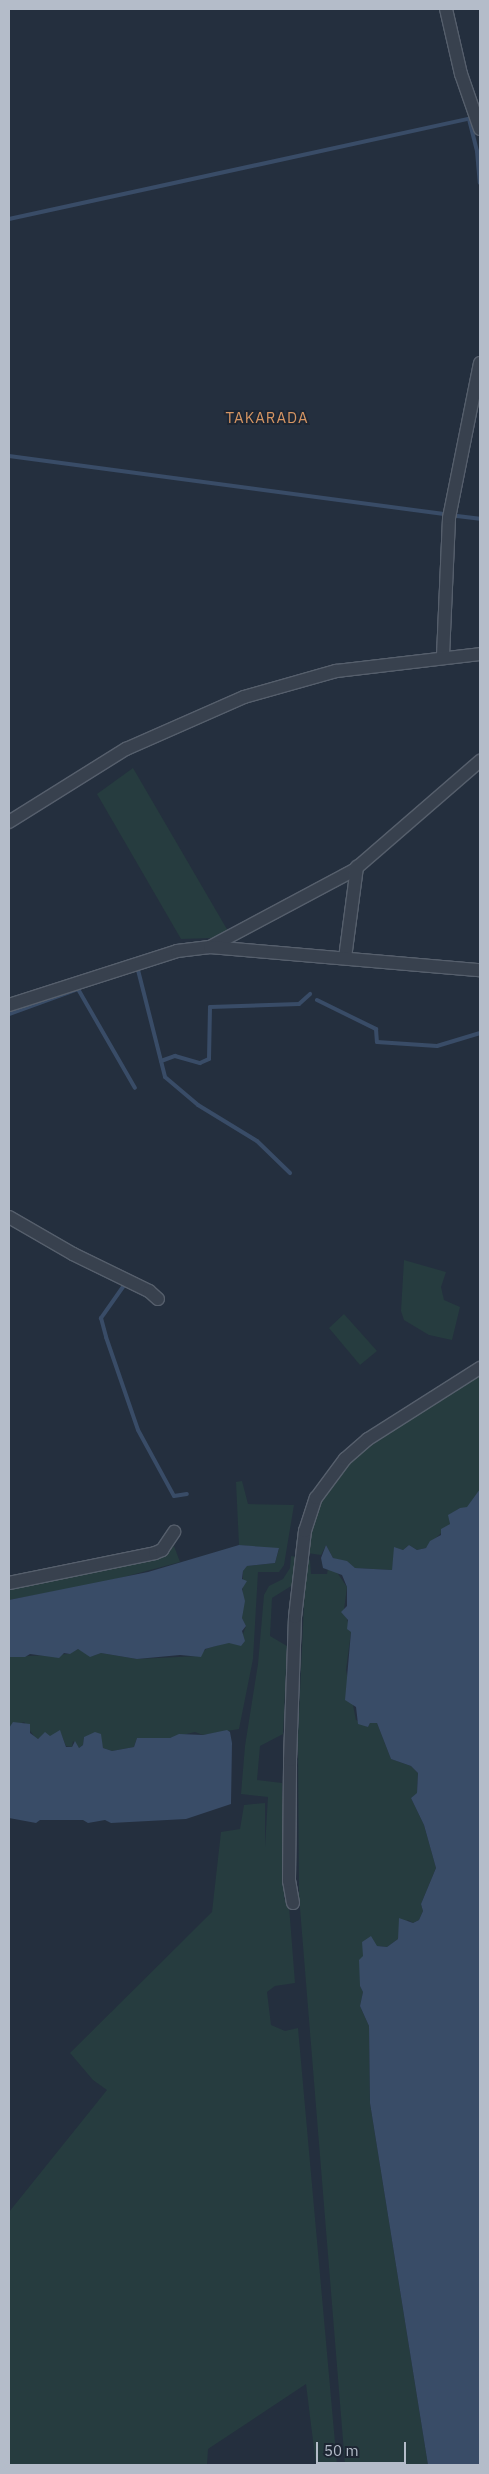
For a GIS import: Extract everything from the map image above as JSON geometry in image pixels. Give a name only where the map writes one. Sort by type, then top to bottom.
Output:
[{"type":"street","points":[[446,9],[461,74],[480,129]]},
{"type":"street","points":[[443,656],[449,518],[480,363]]},
{"type":"street","points":[[9,822],[126,749],[244,697],[336,671],[443,656],[480,654]]},
{"type":"street","points":[[210,947],[357,867],[480,761]]},
{"type":"street","points":[[345,958],[357,867]]},
{"type":"street","points":[[9,1005],[177,951],[210,947],[480,970]]},
{"type":"street","points":[[9,1217],[73,1254],[149,1291],[158,1299]]},
{"type":"street","points":[[293,1903],[290,1881],[290,1760],[296,1617],[305,1530],[316,1498],[346,1459],[368,1439],[480,1368]]},
{"type":"street","points":[[9,1583],[155,1553],[166,1545],[174,1532]]},
{"type":"green space","points":[[133,768],[228,931],[212,938],[181,939],[97,794]]},
{"type":"green space","points":[[404,1260],[446,1272],[441,1287],[444,1300],[460,1307],[452,1340],[429,1335],[404,1320],[401,1311]]},
{"type":"green space","points":[[344,1314],[377,1351],[360,1365],[329,1328]]},
{"type":"green space","points":[[480,1372],[480,1489],[475,1500],[467,1508],[460,1508],[449,1515],[450,1524],[426,1548],[417,1550],[409,1545],[403,1550],[395,1548],[392,1570],[355,1568],[333,1558],[326,1545],[321,1555],[307,1553],[310,1527],[322,1499],[342,1470],[367,1447]]},
{"type":"green space","points":[[242,1481],[248,1504],[294,1505],[284,1565],[279,1572],[258,1572],[253,1659],[239,1729],[203,1735],[195,1732],[170,1738],[137,1738],[134,1747],[112,1751],[103,1748],[99,1736],[84,1737],[83,1745],[79,1748],[73,1741],[72,1747],[66,1746],[61,1734],[36,1739],[24,1722],[9,1728],[9,1657],[68,1654],[78,1649],[92,1656],[101,1653],[137,1659],[199,1656],[206,1649],[242,1637],[246,1626],[242,1618],[243,1571],[246,1566],[275,1563],[279,1549],[239,1545],[236,1482]]},
{"type":"green space","points":[[174,1546],[180,1562],[105,1582],[9,1600],[9,1586],[159,1558]]},
{"type":"green space","points":[[291,1556],[298,1557],[296,1583],[272,1598],[270,1636],[287,1646],[283,1734],[260,1746],[257,1780],[282,1783],[284,1898],[289,1906],[295,1983],[275,1986],[267,1992],[271,2025],[285,2031],[298,2028],[337,2465],[316,2465],[306,2384],[208,2449],[207,2465],[9,2465],[9,2212],[107,2090],[93,2080],[70,2053],[212,1912],[221,1832],[240,1829],[244,1805],[265,1803],[265,1847],[268,1797],[241,1794],[245,1746],[258,1664],[264,1595],[269,1586],[283,1579],[290,1568]]},
{"type":"green space","points":[[310,1560],[311,1574],[327,1574],[328,1568],[336,1571],[347,1587],[344,1610],[351,1632],[346,1670],[356,1720],[368,1727],[370,1723],[377,1723],[391,1759],[411,1766],[418,1773],[417,1794],[411,1798],[424,1825],[436,1868],[421,1904],[423,1911],[419,1920],[413,1923],[408,1920],[401,1927],[398,1939],[387,1947],[377,1946],[363,1956],[360,1986],[363,1992],[360,2006],[369,2026],[370,2103],[428,2465],[345,2465],[299,1896],[298,1735],[306,1561]]},
{"type":"water","points":[[480,1489],[480,2465],[428,2465],[370,2103],[369,2026],[360,2006],[363,1992],[360,1986],[359,1960],[363,1956],[362,1942],[371,1936],[377,1946],[387,1947],[398,1939],[399,1918],[413,1923],[419,1920],[423,1911],[421,1904],[436,1868],[424,1825],[411,1798],[417,1793],[418,1773],[411,1766],[391,1759],[377,1723],[370,1723],[368,1727],[358,1724],[356,1707],[345,1700],[351,1632],[347,1629],[348,1620],[341,1612],[347,1606],[347,1587],[342,1575],[323,1568],[321,1558],[326,1545],[333,1558],[347,1561],[355,1568],[392,1570],[394,1547],[403,1550],[409,1545],[417,1550],[426,1548],[430,1541],[441,1535],[441,1529],[450,1524],[448,1515],[460,1508],[467,1507]]},
{"type":"water","points":[[239,1545],[279,1548],[275,1563],[247,1566],[243,1571],[242,1579],[247,1581],[242,1589],[245,1601],[242,1618],[246,1626],[242,1631],[245,1641],[241,1646],[229,1643],[205,1649],[201,1657],[180,1655],[137,1659],[101,1653],[90,1657],[78,1649],[70,1654],[64,1653],[59,1658],[30,1654],[25,1657],[9,1657],[9,1600],[148,1572]]},
{"type":"water","points":[[13,1722],[30,1724],[30,1733],[38,1739],[45,1732],[50,1736],[60,1730],[66,1747],[72,1747],[75,1741],[79,1748],[83,1745],[84,1737],[95,1732],[101,1734],[103,1748],[112,1751],[134,1747],[137,1738],[170,1738],[179,1734],[203,1735],[227,1730],[230,1732],[232,1743],[231,1804],[186,1819],[111,1823],[105,1820],[88,1823],[83,1820],[40,1820],[36,1823],[9,1818],[9,1728]]},
{"type":"waterway","points":[[9,219],[469,119],[477,151],[480,183]]},
{"type":"waterway","points":[[9,456],[442,514]]},
{"type":"waterway","points":[[457,516],[480,519]]},
{"type":"waterway","points":[[138,970],[165,1077],[198,1105],[257,1141],[290,1173]]},
{"type":"waterway","points":[[9,1014],[78,989],[135,1088]]},
{"type":"waterway","points":[[161,1061],[175,1056],[200,1063],[209,1059],[210,1007],[299,1004],[310,994]]},
{"type":"waterway","points":[[317,1000],[376,1029],[377,1042],[437,1046],[480,1033]]},
{"type":"waterway","points":[[125,1284],[101,1318],[106,1337],[138,1430],[174,1496],[187,1494]]},
{"type":"district","name":"TAKARADA","points":[[267,418]]}]
